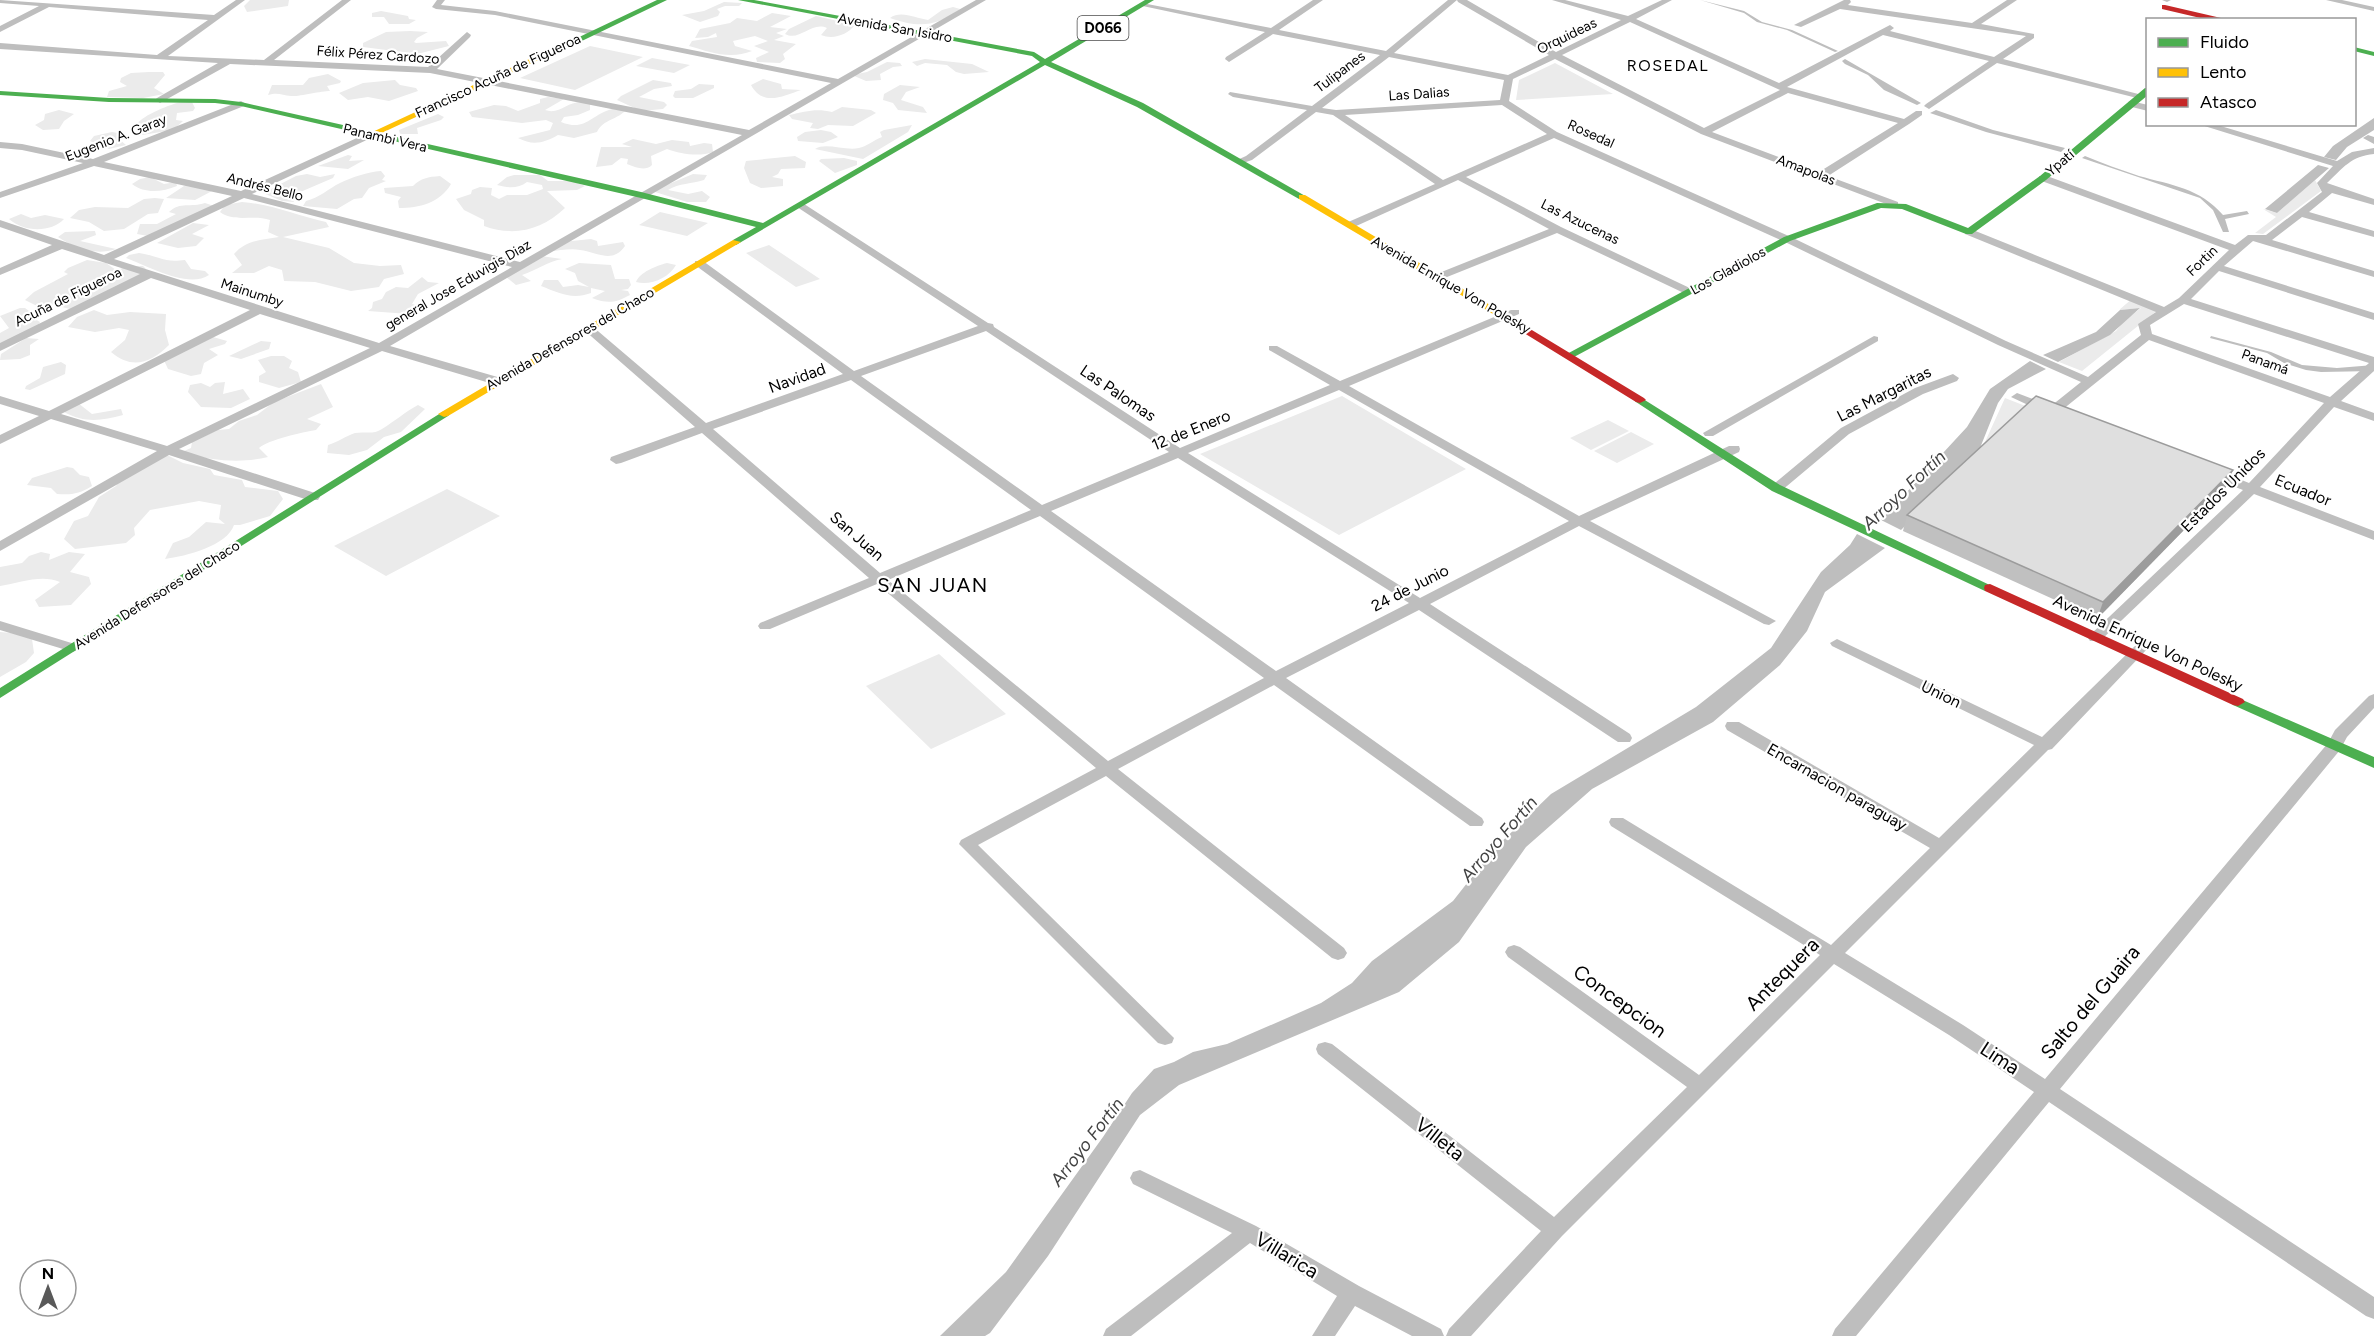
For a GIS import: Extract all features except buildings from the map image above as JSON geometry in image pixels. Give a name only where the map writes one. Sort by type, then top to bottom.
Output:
[{"type":"main road","name":"Francisco Acuña de Figueroa","points":[[370,135],[663,0]]},
{"type":"main road","name":"Avenida San Isidro","points":[[742,0],[1039,49],[1051,59]]},
{"type":"main road","name":"Avenida San Isidro","points":[[774,0],[928,31]]},
{"type":"main road","name":"Avenida Defensores del Chaco","points":[[0,694],[497,381],[1146,2]]},
{"type":"main road","points":[[2166,6],[2212,18]]},
{"type":"main road","points":[[2356,49],[2374,54]]},
{"type":"main road","name":"Avenida Enrique Von Polesky","points":[[1051,59],[1050,66],[1140,105],[1245,159],[1709,433],[1729,452]]},
{"type":"main road","name":"Panambi Vera","points":[[0,93],[110,100],[215,101],[241,104],[641,195],[765,226]]},
{"type":"main road","name":"Ypatí","points":[[1969,232],[2043,178],[2142,99]]},
{"type":"main road","name":"Los Gladiolos","points":[[1575,353],[1787,238],[1870,209],[1894,204]]},
{"type":"main road","name":"Amapolas","points":[[1894,204],[1969,232]]},
{"type":"main road","name":"Avenida Enrique Von Polesky","points":[[1575,353],[1781,485],[1913,549],[2337,740],[2374,763]]},
{"type":"main road","name":"Avenida Enrique Von Polesky","points":[[2337,740],[2374,748]]},
{"type":"street","points":[[0,29],[56,0]]},
{"type":"street","points":[[159,58],[241,0]]},
{"type":"street","points":[[267,62],[347,0]]},
{"type":"street","points":[[441,0],[436,7],[495,13],[838,82]]},
{"type":"street","name":"general Jose Eduvigis Diaz","points":[[0,547],[168,450],[379,348],[982,0]]},
{"type":"street","points":[[1229,59],[1319,0]]},
{"type":"street","name":"Tulipanes","points":[[1245,159],[1386,55],[1453,0]]},
{"type":"street","name":"Amapolas","points":[[1461,0],[1557,56],[1704,132],[1894,204]]},
{"type":"street","points":[[1556,0],[1632,20],[1784,88],[1906,122]]},
{"type":"street","name":"Orquideas","points":[[1509,78],[1632,20],[1668,0]]},
{"type":"street","points":[[1798,25],[1852,0]]},
{"type":"street","points":[[1974,25],[2013,0]]},
{"type":"street","points":[[2330,0],[2374,9]]},
{"type":"street","points":[[0,1],[216,18]]},
{"type":"street","points":[[1146,2],[1271,31],[1509,78],[1504,102]]},
{"type":"street","points":[[1839,6],[2030,34],[2031,36],[1929,106]]},
{"type":"street","points":[[1704,132],[1911,16]]},
{"type":"street","points":[[1882,32],[2142,99]]},
{"type":"street","points":[[430,70],[467,35]]},
{"type":"street","name":"Félix Pérez Cardozo","points":[[0,46],[159,58],[430,70],[748,133]]},
{"type":"street","points":[[160,100],[228,61]]},
{"type":"street","points":[[1233,94],[1336,113],[1442,184]]},
{"type":"street","name":"Las Dalias","points":[[1336,113],[1504,102]]},
{"type":"street","name":"Rosedal","points":[[1504,102],[1554,134],[1787,238],[2031,357],[2088,381]]},
{"type":"street","name":"Eugenio A. Garay","points":[[0,195],[95,162],[241,104]]},
{"type":"street","points":[[1822,176],[1919,113]]},
{"type":"street","points":[[2209,126],[2339,165]]},
{"type":"street","points":[[1354,223],[1554,134]]},
{"type":"street","name":"Francisco Acuña de Figueroa","points":[[105,259],[370,135]]},
{"type":"street","name":"Andrés Bello","points":[[0,145],[95,162],[244,195],[521,266]]},
{"type":"street","name":"Fortin","points":[[2017,397],[2059,413],[2088,381],[2147,336],[2144,324],[2183,300],[2216,267],[2252,237],[2268,238],[2327,193],[2322,183],[2348,155],[2354,152],[2374,151]]},
{"type":"street","name":"Las Azucenas","points":[[1459,177],[1557,229],[1690,292]]},
{"type":"street","points":[[2043,178],[2236,249]]},
{"type":"street","points":[[2323,187],[2374,202]]},
{"type":"street","name":"Las Palomas","points":[[801,205],[989,326],[1179,453],[1420,604],[1624,738]]},
{"type":"street","points":[[2301,213],[2374,234]]},
{"type":"street","name":"Mainumby","points":[[0,223],[60,246],[257,311],[497,381]]},
{"type":"street","points":[[1443,275],[1557,229]]},
{"type":"street","name":"Amapolas","points":[[1969,232],[2165,311]]},
{"type":"street","points":[[2252,237],[2374,274]]},
{"type":"street","points":[[0,272],[60,246]]},
{"type":"street","points":[[699,263],[1476,822]]},
{"type":"street","points":[[2216,267],[2374,317]]},
{"type":"street","name":"Acuña de Figueroa","points":[[0,347],[150,274]]},
{"type":"street","points":[[2183,300],[2374,363]]},
{"type":"street","points":[[0,440],[257,311]]},
{"type":"street","name":"12 de Enero","points":[[765,626],[880,580],[1040,509],[1510,314]]},
{"type":"street","name":"Navidad","points":[[616,460],[989,326]]},
{"type":"street","name":"San Juan","points":[[588,328],[880,580],[1107,769],[1338,953]]},
{"type":"street","name":"Panamá","points":[[2147,336],[2374,417]]},
{"type":"street","points":[[1709,433],[1874,339]]},
{"type":"street","points":[[1273,348],[1579,521],[1769,621]]},
{"type":"street","name":"Estados Unidos","points":[[2099,634],[2252,488],[2332,402],[2374,363]]},
{"type":"street","name":"Las Margaritas","points":[[1781,485],[1845,431],[1918,391],[1953,378]]},
{"type":"street","points":[[0,400],[168,450],[313,497]]},
{"type":"street","name":"24 de Junio","points":[[1165,1038],[967,844],[1275,678],[1579,521],[1729,452]]},
{"type":"street","name":"Ecuador","points":[[2196,466],[2374,536]]},
{"type":"street","points":[[0,625],[73,648]]},
{"type":"street","name":"Union","points":[[1837,643],[2046,745]]},
{"type":"street","name":"Antequera","points":[[1457,1336],[1555,1230],[2138,652]]},
{"type":"street","name":"Salto del Guaira","points":[[1843,1336],[2337,740],[2374,699]]},
{"type":"street","name":"Encarnacion paraguay","points":[[1733,726],[1942,847]]},
{"type":"street","name":"Lima","points":[[1617,822],[1956,1030],[2374,1310]]},
{"type":"street","name":"Concepcion","points":[[1514,952],[1700,1086]]},
{"type":"street","name":"Villeta","points":[[1325,1049],[1555,1230]]},
{"type":"street","name":"Villarica","points":[[1140,1178],[1249,1232],[1352,1293],[1433,1336]]},
{"type":"street","points":[[1114,1336],[1249,1232]]},
{"type":"street","points":[[1323,1336],[1352,1293]]},
{"type":"shaded area","points":[[250,0],[289,0],[288,6],[247,12],[244,6]]},
{"type":"shaded area","points":[[1700,0],[1744,11],[1762,22],[1792,30],[1838,51],[1835,52],[1787,30],[1757,22],[1744,13]]},
{"type":"shaded area","points":[[724,2],[742,3],[739,6],[725,6],[717,9],[720,12],[718,16],[700,22],[682,15],[704,11]]},
{"type":"shaded area","points":[[953,7],[960,9],[943,19],[926,24],[890,18],[903,15],[928,20],[942,10]]},
{"type":"shaded area","points":[[381,11],[408,16],[409,19],[416,20],[409,24],[389,24],[384,17],[372,17],[372,13]]},
{"type":"shaded area","points":[[772,13],[791,16],[770,27],[787,29],[776,33],[784,36],[774,40],[796,44],[783,54],[785,59],[780,63],[757,62],[756,58],[769,52],[754,46],[768,41],[755,36],[733,41],[735,46],[752,51],[744,54],[720,54],[689,46],[692,41],[717,37],[716,33],[708,37],[695,38],[700,29],[730,23],[737,18],[757,21]]},
{"type":"shaded area","points":[[816,16],[855,25],[844,34],[835,37],[821,35],[827,28],[821,27],[796,35],[785,34],[789,29]]},
{"type":"shaded area","points":[[386,32],[428,32],[417,38],[414,42],[416,43],[446,41],[449,46],[417,54],[363,47],[363,43]]},
{"type":"shaded area","points":[[590,46],[643,57],[575,90],[520,78]]},
{"type":"shaded area","points":[[652,58],[690,65],[674,73],[636,66]]},
{"type":"shaded area","points":[[925,59],[972,64],[989,72],[964,74],[956,72],[947,65],[925,63],[917,66],[912,62]]},
{"type":"shaded area","points":[[1845,59],[1921,103],[1917,105],[1884,90],[1868,75],[1845,64],[1842,61]]},
{"type":"shaded area","points":[[887,62],[900,63],[902,66],[893,67],[880,74],[881,80],[866,81],[852,75],[867,72]]},
{"type":"shaded area","name":"ROSEDAL","points":[[1555,63],[1613,94],[1516,100],[1519,80]]},
{"type":"shaded area","points":[[163,72],[165,75],[154,88],[164,94],[143,98],[107,97],[109,91],[127,86],[120,82],[121,78],[131,73]]},
{"type":"shaded area","points":[[328,74],[341,81],[327,86],[330,91],[294,96],[268,95],[272,85],[303,85],[309,78]]},
{"type":"shaded area","points":[[763,79],[781,84],[782,89],[801,90],[780,97],[767,98],[756,92],[751,85]]},
{"type":"shaded area","points":[[395,80],[400,85],[416,88],[418,91],[389,101],[368,97],[348,100],[339,93],[363,83]]},
{"type":"shaded area","points":[[653,80],[671,83],[672,86],[654,89],[639,97],[664,102],[667,105],[663,109],[641,111],[617,100],[621,96]]},
{"type":"shaded area","points":[[699,84],[714,85],[714,88],[693,98],[673,96],[675,91],[691,89]]},
{"type":"shaded area","points":[[900,85],[920,87],[906,92],[901,100],[923,107],[927,113],[898,110],[893,103],[883,100],[884,94]]},
{"type":"shaded area","points":[[548,97],[564,99],[545,110],[556,110],[577,102],[590,104],[590,110],[564,117],[561,122],[569,125],[582,124],[612,109],[627,109],[603,124],[597,132],[574,138],[558,135],[543,142],[534,143],[518,138],[550,130],[553,123],[546,120],[522,123],[472,117],[469,112],[494,105],[506,106],[518,111],[540,103],[540,99]]},
{"type":"shaded area","points":[[183,101],[192,102],[195,108],[193,111],[177,113],[176,120],[183,121],[173,130],[142,135],[143,129],[136,125],[140,121],[158,110]]},
{"type":"shaded area","points":[[842,107],[871,110],[876,113],[853,126],[828,125],[818,129],[810,128],[813,123],[792,119],[789,115],[815,110],[832,112]]},
{"type":"shaded area","points":[[59,110],[74,114],[64,121],[59,129],[43,130],[35,125],[44,120],[45,114]]},
{"type":"shaded area","points":[[1936,110],[1993,130],[2065,148],[2061,152],[1986,132],[1930,113]]},
{"type":"shaded area","points":[[438,114],[444,117],[417,128],[418,134],[400,134],[399,130]]},
{"type":"shaded area","points":[[2374,118],[2374,130],[2347,147],[2336,160],[2324,157],[2333,146]]},
{"type":"shaded area","points":[[912,125],[908,132],[863,159],[815,149],[824,146],[854,149],[882,137],[880,132],[884,130]]},
{"type":"shaded area","points":[[821,130],[831,132],[838,137],[823,143],[798,141],[797,137],[805,132]]},
{"type":"shaded area","points":[[112,132],[123,134],[120,140],[126,145],[109,149],[90,141],[94,136]]},
{"type":"shaded area","points":[[633,139],[656,144],[672,140],[689,142],[690,146],[712,144],[713,152],[690,154],[667,149],[651,156],[652,165],[646,168],[627,164],[628,159],[621,158],[612,165],[596,167],[601,147],[632,147],[622,144]]},
{"type":"shaded area","points":[[348,155],[352,156],[349,161],[364,160],[348,169],[318,166]]},
{"type":"shaded area","points":[[795,156],[806,162],[805,168],[781,169],[772,177],[783,179],[783,186],[761,188],[750,183],[744,168],[746,161]]},
{"type":"shaded area","points":[[2085,156],[2132,174],[2195,193],[2223,215],[2247,211],[2249,214],[2225,219],[2229,232],[2223,232],[2213,210],[2200,198],[2082,158]]},
{"type":"shaded area","points":[[844,158],[857,161],[857,165],[835,173],[819,161],[821,159]]},
{"type":"shaded area","points":[[2318,165],[2329,168],[2277,213],[2265,209]]},
{"type":"shaded area","points":[[381,171],[385,176],[382,180],[386,181],[369,188],[362,198],[354,199],[337,209],[303,206],[306,201],[340,183],[360,175]]},
{"type":"shaded area","points":[[307,174],[320,177],[335,174],[333,178],[291,196],[294,202],[282,201],[263,193],[296,176]]},
{"type":"shaded area","points":[[693,174],[707,175],[704,180],[668,190],[688,194],[702,191],[710,197],[706,202],[687,202],[652,191]]},
{"type":"shaded area","points":[[540,175],[548,181],[572,181],[585,186],[577,190],[547,191],[565,208],[547,222],[517,231],[484,226],[484,220],[464,210],[456,199],[471,194],[472,190],[480,187],[492,188],[491,195],[499,199],[507,195],[527,195],[543,189],[542,185],[527,182],[513,187],[497,185],[507,177]]},
{"type":"shaded area","points":[[440,176],[451,184],[441,196],[428,203],[399,208],[398,201],[401,197],[385,193],[384,188],[413,186],[425,178]]},
{"type":"shaded area","points":[[150,177],[164,184],[176,182],[177,186],[154,191],[132,184]]},
{"type":"shaded area","points":[[2315,180],[2321,191],[2263,234],[2255,233],[2276,217],[2263,209],[2277,213]]},
{"type":"shaded area","points":[[184,186],[212,191],[195,200],[166,198]]},
{"type":"shaded area","points":[[144,199],[164,199],[158,213],[148,214],[124,229],[104,231],[89,222],[70,218],[79,210],[95,207],[128,208]]},
{"type":"shaded area","points":[[242,202],[264,205],[326,222],[329,227],[283,237],[329,248],[354,263],[380,266],[401,265],[404,274],[384,279],[379,287],[351,291],[315,282],[284,281],[282,270],[269,266],[254,273],[232,273],[242,265],[234,254],[239,249],[255,241],[279,237],[268,232],[270,220],[231,217],[220,212],[225,205]]},
{"type":"shaded area","points":[[205,203],[214,206],[148,236],[137,234],[140,224],[157,224],[176,214],[169,212],[177,207]]},
{"type":"shaded area","points":[[660,212],[708,223],[687,236],[639,225]]},
{"type":"shaded area","points":[[21,214],[31,218],[45,215],[64,219],[52,227],[37,229],[22,226],[9,219]]},
{"type":"shaded area","points":[[193,223],[209,225],[192,234],[204,238],[196,246],[178,248],[157,243]]},
{"type":"shaded area","points":[[95,231],[96,235],[80,241],[116,249],[100,252],[86,250],[58,237],[65,232]]},
{"type":"shaded area","points":[[591,239],[597,241],[598,246],[623,242],[625,246],[620,252],[609,256],[576,249],[550,251],[562,242]]},
{"type":"shaded area","points":[[769,245],[820,279],[796,287],[746,253]]},
{"type":"shaded area","points":[[139,253],[166,260],[185,260],[191,269],[205,271],[209,275],[200,279],[179,278],[126,258]]},
{"type":"shaded area","points":[[541,256],[562,259],[522,275],[531,281],[516,285],[506,277]]},
{"type":"shaded area","points":[[87,260],[106,263],[116,270],[130,266],[143,266],[146,269],[145,275],[74,310],[50,304],[35,305],[25,300],[34,292],[68,274],[64,272],[68,268]]},
{"type":"shaded area","points":[[579,263],[611,265],[615,279],[629,279],[631,285],[628,289],[621,290],[628,291],[630,295],[607,302],[592,298],[605,291],[591,288],[591,293],[572,296],[541,286],[544,280],[558,280],[563,287],[578,285],[589,287],[578,281],[575,273],[565,269]]},
{"type":"shaded area","points":[[667,263],[676,265],[669,274],[653,282],[636,282],[645,272]]},
{"type":"shaded area","points":[[422,277],[428,282],[439,283],[418,294],[412,304],[424,307],[421,312],[409,314],[368,311],[372,308],[373,302],[382,299],[386,292],[396,287],[408,288]]},
{"type":"shaded area","points":[[2133,298],[2159,309],[2082,371],[2059,362],[2116,331],[2123,322],[2141,308],[2119,310]]},
{"type":"shaded area","points":[[25,308],[33,314],[33,318],[40,322],[37,328],[0,344],[0,333],[9,328],[0,316]]},
{"type":"shaded area","points":[[2140,308],[2110,335],[2058,362],[2043,355],[2096,332],[2120,310]]},
{"type":"shaded area","points":[[94,310],[107,315],[130,312],[166,314],[165,330],[169,345],[155,356],[141,362],[119,358],[111,352],[125,340],[129,330],[119,328],[95,332],[68,327],[77,317]]},
{"type":"shaded area","points":[[2211,336],[2271,352],[2302,365],[2337,368],[2374,365],[2374,371],[2306,370],[2284,363],[2267,353],[2210,338]]},
{"type":"shaded area","points":[[213,337],[227,341],[225,344],[209,349],[218,355],[204,363],[201,374],[191,376],[168,369],[162,356]]},
{"type":"shaded area","points":[[26,338],[39,339],[30,345],[30,355],[20,359],[0,360],[1,354]]},
{"type":"shaded area","points":[[261,341],[271,342],[269,349],[241,359],[229,356]]},
{"type":"shaded area","points":[[271,356],[284,356],[292,361],[289,368],[298,372],[301,382],[279,388],[259,382],[259,376],[266,372],[258,360]]},
{"type":"shaded area","points":[[2030,361],[2046,369],[2008,389],[1998,403],[1978,453],[1901,530],[1881,520],[1967,427],[1990,389]]},
{"type":"shaded area","points":[[61,362],[66,365],[65,374],[30,390],[25,389],[26,386],[40,378],[43,367]]},
{"type":"shaded area","points":[[225,382],[223,394],[243,389],[250,399],[231,408],[201,407],[188,392],[190,385],[201,383],[210,387],[215,383]]},
{"type":"shaded area","points":[[321,384],[333,407],[307,419],[321,424],[316,430],[278,439],[259,448],[268,457],[226,460],[185,454],[184,451],[191,448],[192,442],[218,430],[229,429],[239,421],[257,415],[274,402]]},
{"type":"shaded area","points":[[1342,396],[1466,469],[1339,535],[1200,454]]},
{"type":"shaded area","points":[[2005,398],[2033,409],[1980,453]]},
{"type":"shaded area","points":[[78,403],[92,414],[121,409],[123,415],[93,420],[71,416],[64,412]]},
{"type":"shaded area","points":[[418,405],[425,409],[401,432],[384,437],[367,450],[349,455],[327,453],[328,445],[355,433],[379,431]]},
{"type":"shaded area","points":[[1608,420],[1629,431],[1591,450],[1570,438]]},
{"type":"shaded area","points":[[1631,432],[1654,444],[1617,463],[1594,451]]},
{"type":"shaded area","points":[[167,455],[183,463],[210,469],[214,475],[242,480],[245,487],[278,491],[283,499],[270,516],[234,525],[223,539],[215,544],[174,558],[165,559],[173,543],[189,537],[206,522],[225,524],[219,519],[221,505],[199,501],[150,510],[134,528],[135,535],[126,543],[75,549],[64,539],[74,521],[88,516],[99,497],[116,486],[122,476]]},
{"type":"shaded area","points":[[67,467],[73,468],[80,475],[89,477],[92,486],[71,494],[57,494],[51,488],[27,485],[32,478]]},
{"type":"shaded area","points":[[447,489],[500,516],[386,576],[334,546]]},
{"type":"shaded area","points":[[1857,534],[1885,548],[1825,592],[1807,631],[1780,665],[1713,722],[1592,789],[1526,847],[1459,942],[1399,992],[1179,1085],[1140,1115],[1048,1256],[990,1333],[985,1336],[940,1336],[1006,1272],[1132,1093],[1154,1069],[1193,1052],[1227,1044],[1278,1022],[1321,1003],[1352,983],[1372,961],[1453,901],[1493,850],[1551,794],[1696,707],[1771,648],[1821,572],[1850,545]]},
{"type":"shaded area","points":[[41,552],[50,554],[49,560],[69,552],[85,554],[70,572],[89,577],[91,584],[71,605],[39,607],[35,600],[60,582],[53,580],[38,579],[0,586],[0,567],[22,563],[29,556]]},
{"type":"shaded area","points":[[0,632],[21,634],[32,639],[34,653],[26,662],[0,677]]},
{"type":"shaded area","points":[[939,654],[1006,714],[931,749],[866,686]]},
{"type":"traffic: fast","points":[[558,49],[663,0]]},
{"type":"traffic: fast","points":[[736,242],[1045,62],[1034,54],[742,0]]},
{"type":"traffic: fast","points":[[1150,0],[1045,62],[1140,105],[1302,197]]},
{"type":"traffic: fast","points":[[2356,50],[2374,54]]},
{"type":"traffic: fast","points":[[1570,355],[1787,239],[1880,205],[1903,206],[1969,232],[2043,178],[2146,92]]},
{"type":"traffic: fast","points":[[0,93],[109,100],[215,101],[241,104],[641,195],[765,226]]},
{"type":"traffic: fast","points":[[1640,400],[1776,488],[1990,588]]},
{"type":"traffic: fast","points":[[0,694],[444,414]]},
{"type":"traffic: fast","points":[[2238,702],[2374,763]]},
{"type":"traffic: slow","points":[[370,135],[558,49]]},
{"type":"traffic: slow","points":[[1302,197],[1507,318]]},
{"type":"traffic: slow","points":[[444,414],[736,242]]},
{"type":"traffic: jam","points":[[2165,7],[2212,18]]},
{"type":"traffic: jam","points":[[1507,318],[1640,400]]},
{"type":"traffic: jam","points":[[1990,588],[2238,702]]},
{"type":"district","name":"ROSEDAL","points":[[1668,65]]},
{"type":"district","name":"SAN JUAN","points":[[933,585]]},
{"type":"water label","name":"Arroyo Fortín","points":[[1904,490]]},
{"type":"water label","name":"Arroyo Fortín","points":[[1499,839]]},
{"type":"water label","name":"Arroyo Fortín","points":[[1087,1142]]}]
